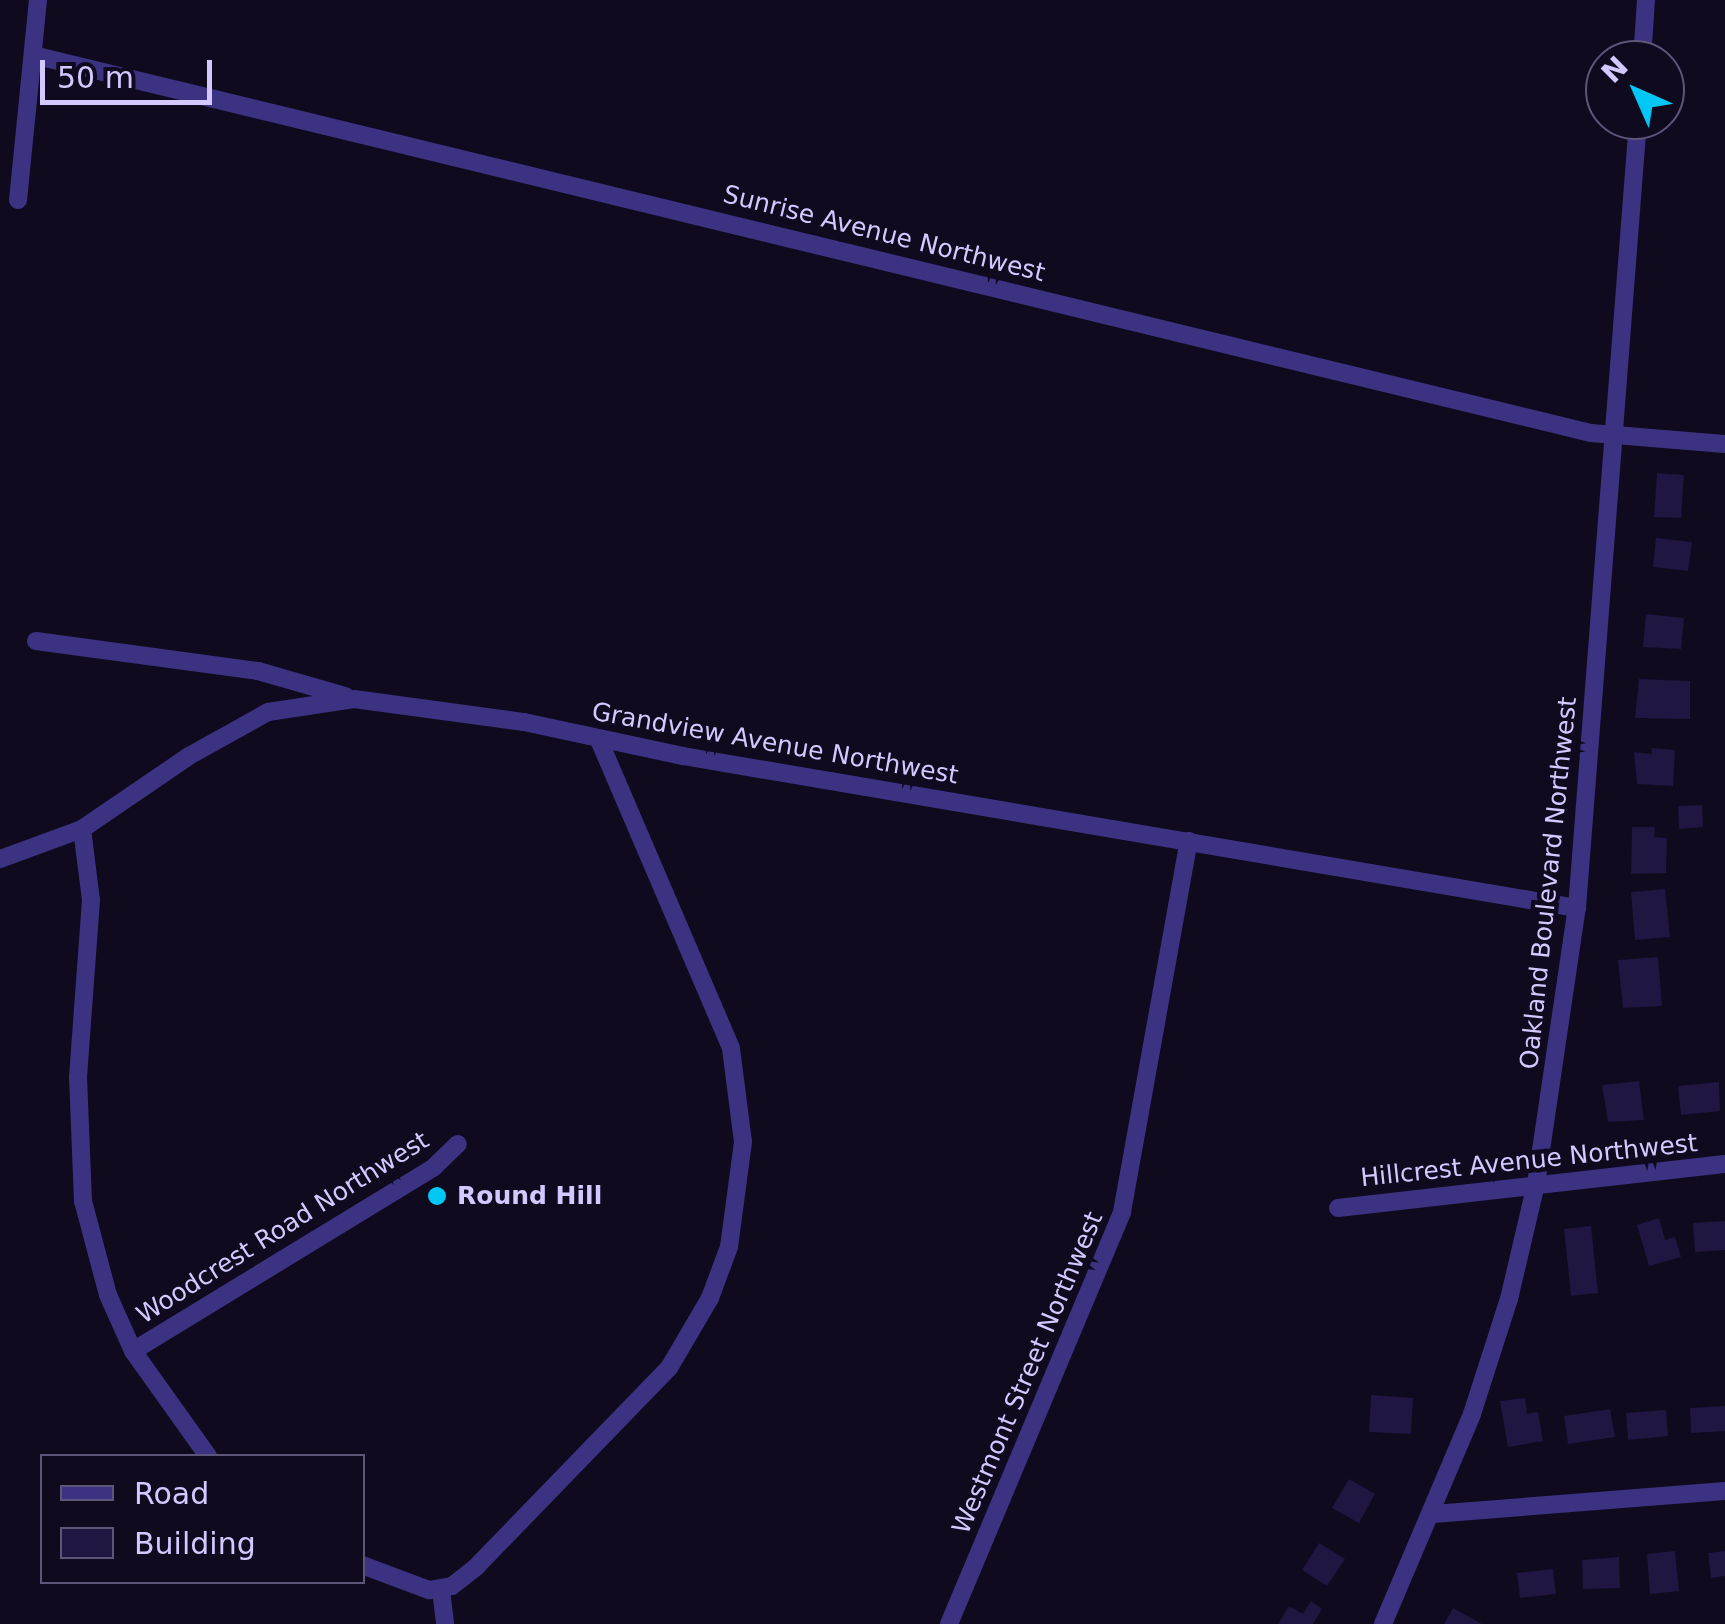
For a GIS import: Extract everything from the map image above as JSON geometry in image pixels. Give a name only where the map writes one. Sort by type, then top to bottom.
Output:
[{"type":"street","points":[[18,200],[38,0]]},
{"type":"street","points":[[1643,40],[1646,0]]},
{"type":"street","name":"Sunrise Avenue Northwest","points":[[32,55],[1614,436],[1725,444]]},
{"type":"street","name":"Oakland Boulevard Northwest","points":[[1383,1624],[1433,1514],[1509,1299],[1536,1184],[1577,908],[1636,140]]},
{"type":"street","points":[[36,640],[258,671],[354,699]]},
{"type":"street","name":"Grandview Avenue Northwest","points":[[0,859],[82,829],[238,725],[302,703],[354,699],[1577,908]]},
{"type":"street","points":[[441,1590],[476,1567],[669,1368],[710,1298],[737,1212],[742,1142],[731,1048],[598,738]]},
{"type":"street","points":[[82,829],[91,900],[78,1077],[83,1201],[108,1294],[132,1351],[207,1454]]},
{"type":"street","name":"Westmont Street Northwest","points":[[949,1624],[1122,1212],[1189,841]]},
{"type":"street","name":"Woodcrest Road Northwest","points":[[132,1351],[434,1167],[458,1144]]},
{"type":"street","name":"Hillcrest Avenue Northwest","points":[[1338,1208],[1725,1164]]},
{"type":"street","points":[[1433,1514],[1725,1491]]},
{"type":"street","points":[[365,1566],[441,1590]]},
{"type":"street","points":[[441,1590],[444,1624]]},
{"type":"building","points":[[1657,473],[1684,475],[1681,518],[1654,517]]},
{"type":"building","points":[[1656,538],[1692,542],[1688,571],[1653,567]]},
{"type":"building","points":[[1646,614],[1684,618],[1681,649],[1643,647]]},
{"type":"building","points":[[1639,679],[1690,681],[1690,719],[1635,718]]},
{"type":"building","points":[[1651,748],[1675,750],[1673,786],[1637,784],[1634,752],[1652,754]]},
{"type":"building","points":[[1702,805],[1703,827],[1679,829],[1678,806]]},
{"type":"building","points":[[1632,827],[1655,827],[1654,837],[1667,838],[1666,873],[1631,874]]},
{"type":"building","points":[[1665,889],[1670,937],[1635,940],[1631,892]]},
{"type":"building","points":[[1658,957],[1662,1006],[1623,1008],[1618,960]]},
{"type":"building","points":[[1639,1081],[1644,1120],[1608,1122],[1602,1085]]},
{"type":"building","points":[[1719,1082],[1720,1111],[1681,1115],[1678,1086]]},
{"type":"building","points":[[1659,1218],[1665,1240],[1675,1237],[1681,1257],[1649,1266],[1637,1225]]},
{"type":"building","points":[[1725,1221],[1725,1250],[1695,1252],[1693,1223]]},
{"type":"building","points":[[1591,1226],[1598,1293],[1571,1296],[1564,1229]]},
{"type":"building","points":[[1371,1395],[1413,1398],[1411,1434],[1369,1432]]},
{"type":"building","points":[[1525,1398],[1527,1414],[1538,1412],[1543,1441],[1508,1447],[1500,1401]]},
{"type":"building","points":[[1725,1406],[1725,1431],[1691,1433],[1690,1408]]},
{"type":"building","points":[[1610,1409],[1615,1437],[1568,1444],[1564,1416]]},
{"type":"building","points":[[1666,1410],[1668,1436],[1628,1440],[1626,1413]]},
{"type":"building","points":[[1349,1479],[1375,1494],[1359,1523],[1332,1508]]},
{"type":"building","points":[[1319,1543],[1345,1559],[1327,1586],[1302,1570]]},
{"type":"building","points":[[1675,1551],[1679,1591],[1650,1594],[1647,1554]]},
{"type":"building","points":[[1725,1551],[1725,1576],[1711,1578],[1708,1553]]},
{"type":"building","points":[[1619,1557],[1620,1588],[1583,1589],[1582,1560]]},
{"type":"building","points":[[1553,1569],[1556,1594],[1520,1598],[1517,1573]]},
{"type":"building","points":[[1311,1601],[1322,1609],[1313,1624],[1278,1624],[1289,1606],[1303,1614]]},
{"type":"building","points":[[1453,1608],[1482,1624],[1444,1624]]},
{"type":"place","name":"Round Hill","points":[[437,1196]]}]
